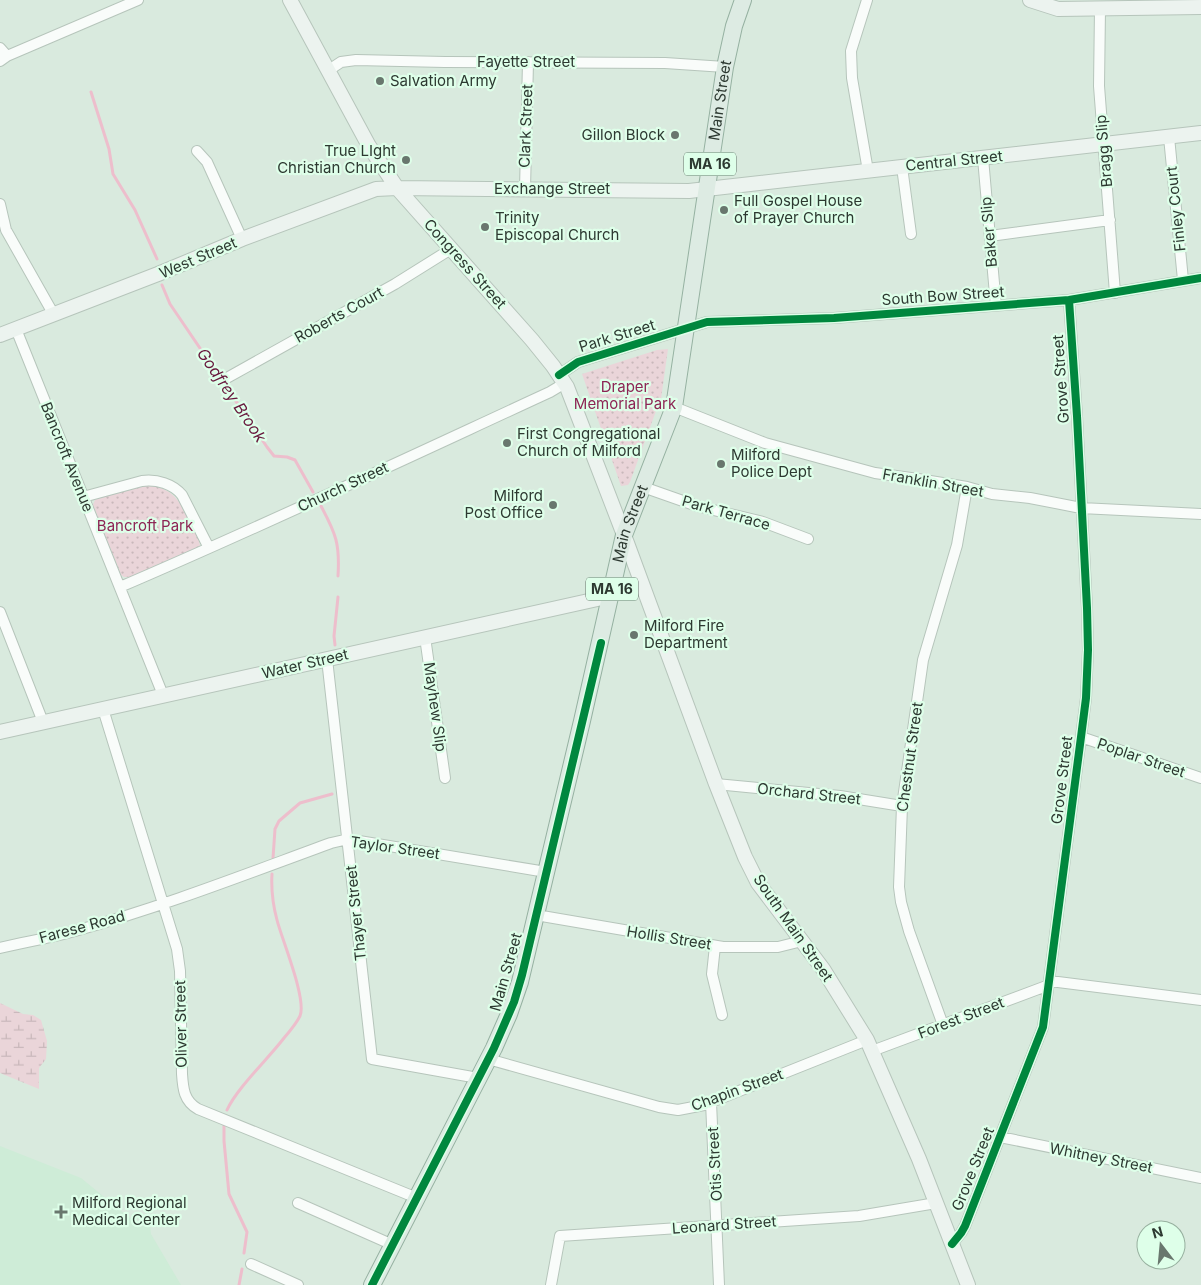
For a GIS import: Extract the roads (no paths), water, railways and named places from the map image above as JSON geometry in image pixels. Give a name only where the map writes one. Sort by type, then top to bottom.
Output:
[{"type":"main road","name":"Congress Street","points":[[290,0],[369,146],[397,188],[532,340],[562,379],[574,404],[624,535]]},
{"type":"main road","name":"Main Street","points":[[372,1285],[488,1060],[514,1002],[624,535],[674,407],[726,67],[734,26],[743,0]]},
{"type":"main road","points":[[1030,0],[1058,9],[1100,9],[1160,4],[1201,7]]},
{"type":"main road","name":"Central Street","points":[[706,189],[1201,134]]},
{"type":"main road","name":"Exchange Street","points":[[397,188],[689,191],[706,189]]},
{"type":"main road","name":"West Street","points":[[0,335],[376,189],[397,188]]},
{"type":"main road","name":"South Main Street","points":[[624,535],[745,857],[758,883],[823,969],[869,1045],[936,1203],[968,1285]]},
{"type":"main road","name":"Water Street","points":[[0,732],[611,596]]},
{"type":"street","points":[[2,55],[138,0]]},
{"type":"street","points":[[868,0],[851,51],[852,78],[868,171]]},
{"type":"street","name":"Bragg Slip","points":[[1100,9],[1099,86],[1115,293]]},
{"type":"street","name":"Fayette Street","points":[[328,70],[341,62],[356,60],[664,63],[726,67]]},
{"type":"street","name":"Clark Street","points":[[525,189],[528,62]]},
{"type":"street","name":"Finley Court","points":[[1169,137],[1183,280]]},
{"type":"street","points":[[197,151],[211,169],[242,240]]},
{"type":"street","name":"Baker Slip","points":[[983,158],[996,306]]},
{"type":"street","points":[[902,167],[911,234]]},
{"type":"street","points":[[0,204],[6,230],[54,315]]},
{"type":"street","points":[[990,236],[1110,220]]},
{"type":"street","name":"Roberts Court","points":[[225,378],[395,284],[451,248]]},
{"type":"street","name":"South Bow Street","points":[[686,329],[707,322],[834,318],[1070,300],[1201,278]]},
{"type":"street","name":"Grove Street","points":[[952,1244],[965,1226],[1042,1032],[1086,698],[1088,650],[1078,424],[1070,300]]},
{"type":"street","name":"Bancroft Avenue","points":[[16,329],[163,696]]},
{"type":"street","name":"Park Street","points":[[562,379],[570,366],[578,362],[686,329]]},
{"type":"street","name":"Church Street","points":[[120,587],[550,392],[562,379]]},
{"type":"street","name":"Franklin Street","points":[[674,407],[765,443],[875,473],[1081,508],[1201,514]]},
{"type":"street","points":[[83,497],[142,481],[150,480],[167,484],[177,490],[182,496],[209,548]]},
{"type":"street","name":"Park Terrace","points":[[643,486],[697,506],[763,522],[808,539]]},
{"type":"street","name":"Chestnut Street","points":[[943,1025],[909,931],[901,902],[899,887],[902,806],[923,660],[956,545],[966,487]]},
{"type":"street","points":[[0,612],[43,722]]},
{"type":"street","name":"Mayhew Slip","points":[[425,637],[445,778]]},
{"type":"street","name":"Thayer Street","points":[[327,659],[372,1059],[478,1078]]},
{"type":"street","name":"Oliver Street","points":[[103,709],[176,945],[179,960],[182,1074],[188,1102],[198,1109],[417,1198]]},
{"type":"street","name":"Poplar Street","points":[[1081,737],[1201,778]]},
{"type":"street","name":"Orchard Street","points":[[716,784],[840,796],[902,806]]},
{"type":"street","name":"Taylor Street","points":[[163,904],[331,843],[347,840],[546,872]]},
{"type":"street","name":"Farese Road","points":[[0,948],[74,932],[163,904]]},
{"type":"street","name":"Hollis Street","points":[[536,915],[715,946],[778,947],[802,941]]},
{"type":"street","points":[[715,946],[712,974],[722,1015]]},
{"type":"street","name":"Forest Street","points":[[869,1045],[943,1025],[1049,982],[1201,1000]]},
{"type":"street","name":"Chapin Street","points":[[488,1060],[664,1108],[687,1109],[712,1102],[869,1045]]},
{"type":"street","name":"Otis Street","points":[[712,1102],[719,1285]]},
{"type":"street","name":"Whitney Street","points":[[1000,1137],[1201,1178]]},
{"type":"street","name":"Leonard Street","points":[[551,1285],[560,1236],[859,1216],[936,1203]]},
{"type":"street","points":[[298,1204],[393,1245]]},
{"type":"street","points":[[251,1264],[298,1285]]},
{"type":"waterway","name":"Godfrey Brook","points":[[91,92],[109,149],[113,174],[135,210],[157,259]]},
{"type":"waterway","name":"Godfrey Brook","points":[[162,285],[170,304],[267,447],[274,456],[295,460],[313,492]]},
{"type":"waterway","name":"Godfrey Brook","points":[[321,506],[336,540],[338,576]]},
{"type":"waterway","name":"Godfrey Brook","points":[[335,645],[334,636],[338,597]]},
{"type":"waterway","name":"Godfrey Brook","points":[[273,858],[275,829],[279,821],[300,803],[332,794]]},
{"type":"waterway","name":"Godfrey Brook","points":[[227,1110],[238,1092],[291,1030],[300,1016],[301,1008],[297,983],[274,909],[272,874]]},
{"type":"waterway","name":"Godfrey Brook","points":[[224,1123],[229,1194],[247,1232],[244,1253]]},
{"type":"waterway","name":"Godfrey Brook","points":[[239,1285],[242,1269]]},
{"type":"place","name":"Salvation Army","points":[[380,81]]},
{"type":"place","name":"Gillon Block","points":[[675,135]]},
{"type":"place","name":"True LIght Christian Church","points":[[406,160]]},
{"type":"place","name":"Full Gospel House of Prayer Church","points":[[724,210]]},
{"type":"place","name":"Trinity Episcopal Church","points":[[485,227]]},
{"type":"place","name":"First Congregational Church of Milford","points":[[507,443]]},
{"type":"place","name":"Milford Police Dept","points":[[721,464]]},
{"type":"place","name":"Milford Post Office","points":[[553,505]]},
{"type":"place","name":"Milford Fire Department","points":[[634,635]]},
{"type":"place","name":"Milford Regional Medical Center","points":[[61,1212]]},
{"type":"park label","name":"Draper Memorial Park","points":[[625,396]]},
{"type":"park label","name":"Bancroft Park","points":[[145,526]]}]
